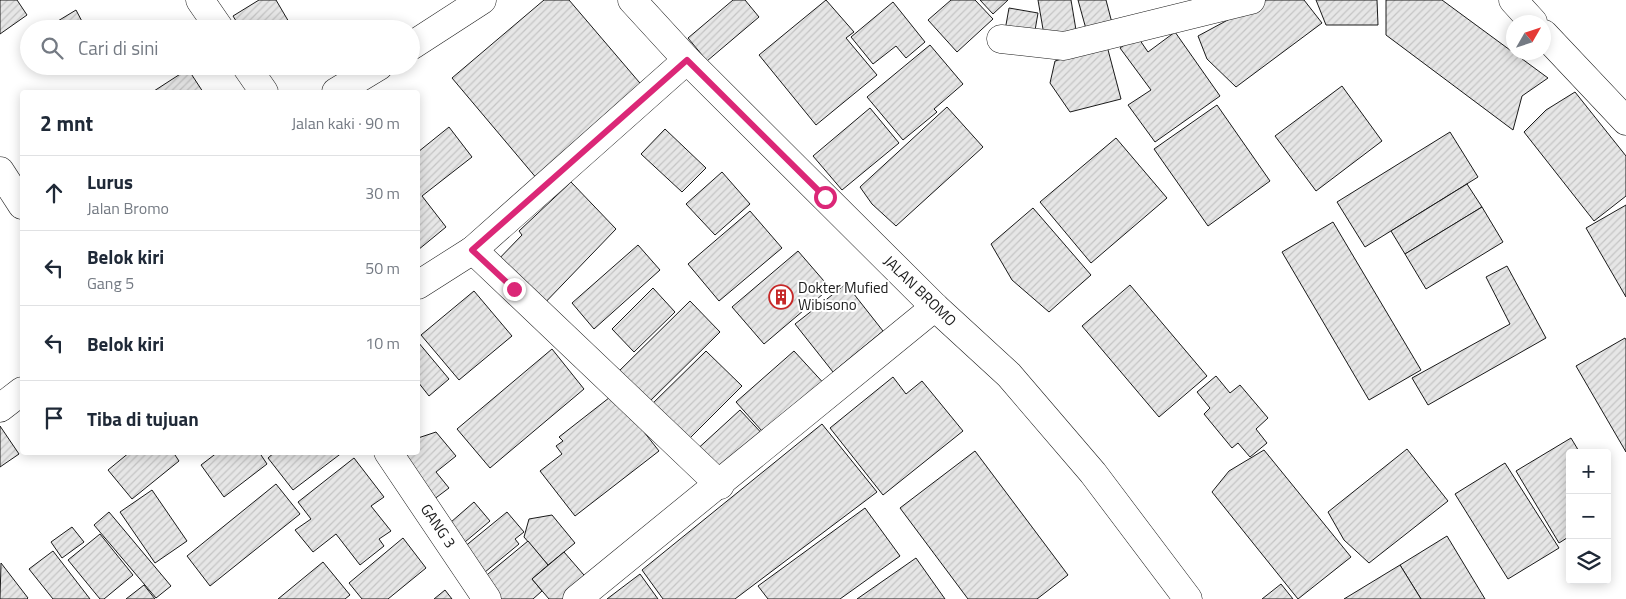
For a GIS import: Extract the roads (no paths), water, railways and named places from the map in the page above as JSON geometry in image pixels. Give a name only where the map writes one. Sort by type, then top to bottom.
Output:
[{"type":"street","points":[[200,0],[214,20]]},
{"type":"street","points":[[420,40],[482,0]]},
{"type":"street","points":[[1001,39],[1064,46],[1251,0]]},
{"type":"street","points":[[1513,0],[1527,15]]},
{"type":"street","name":"JALAN BROMO","points":[[636,1],[687,60],[935,307],[1009,375],[1093,473],[1188,599]]},
{"type":"street","points":[[1551,41],[1626,121]]},
{"type":"street","points":[[420,284],[472,250],[687,60]]},
{"type":"street","points":[[252,75],[263,90]]},
{"type":"street","points":[[339,90],[364,75]]},
{"type":"street","points":[[0,171],[20,202]]},
{"type":"street","points":[[472,250],[720,485]]},
{"type":"street","points":[[577,599],[720,485],[935,307]]},
{"type":"street","points":[[0,408],[20,393]]},
{"type":"street","name":"GANG 3","points":[[390,455],[487,599]]},
{"type":"place","name":"Dokter Mufied Wibisono","points":[[781,297]]}]
